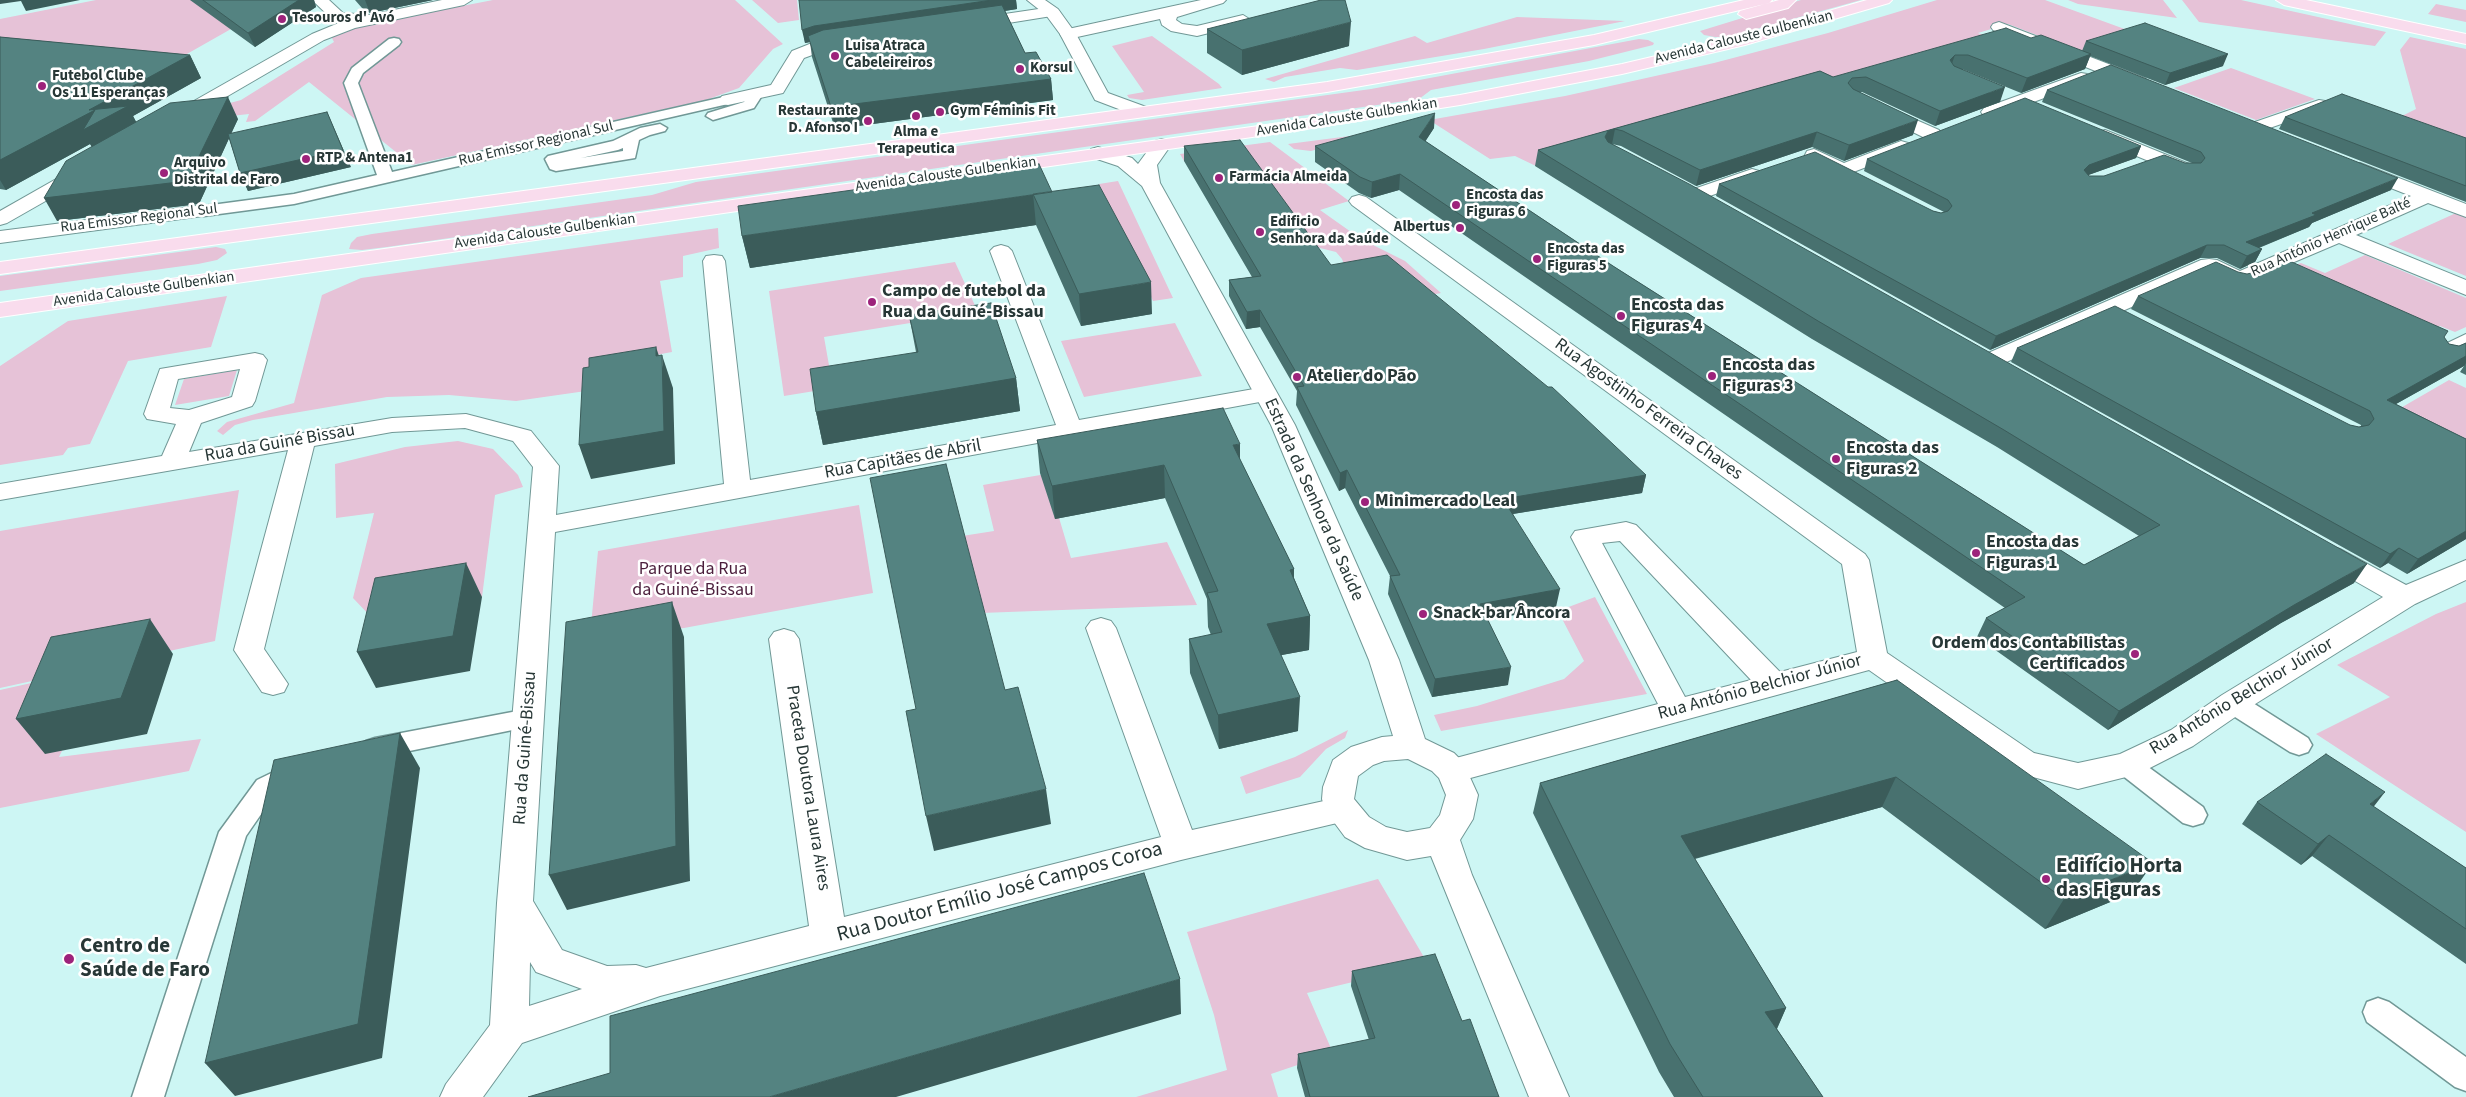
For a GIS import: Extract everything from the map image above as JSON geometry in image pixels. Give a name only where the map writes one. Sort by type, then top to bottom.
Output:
[{"type":"main road","name":"Avenida Calouste Gulbenkian","points":[[0,268],[1336,85],[1594,40],[1764,0]]},
{"type":"main road","points":[[1745,40],[1713,43],[1690,37],[1687,29],[1782,5],[1788,0]]},
{"type":"main road","name":"Avenida Calouste Gulbenkian","points":[[0,310],[1162,145],[1460,100],[1622,69],[1745,40],[1884,0]]},
{"type":"main road","points":[[2284,0],[2466,39]]},
{"type":"main road","points":[[2328,0],[2466,30]]},
{"type":"main road","points":[[1460,100],[1478,88],[1664,50],[1670,46],[1668,41],[1656,37],[1626,36],[1594,40]]},
{"type":"main road","points":[[348,260],[326,260],[320,256],[325,243],[345,233],[631,193],[721,169]]},
{"type":"main road","points":[[0,298],[217,268],[240,260],[251,251],[247,244],[236,240],[195,241]]},
{"type":"street","points":[[320,0],[339,17],[356,20],[387,16]]},
{"type":"street","points":[[158,129],[318,37],[350,24],[464,0]]},
{"type":"street","points":[[1035,0],[1052,12],[1068,34],[1101,96],[1143,112]]},
{"type":"street","points":[[1068,34],[1218,0]]},
{"type":"street","points":[[1183,9],[1169,14],[1168,22],[1177,28],[1197,30],[1259,16]]},
{"type":"street","points":[[954,26],[1052,12]]},
{"type":"street","points":[[318,37],[335,23],[339,17]]},
{"type":"street","points":[[1999,27],[2158,90]]},
{"type":"street","name":"Rua Emissor Regional Sul","points":[[728,100],[777,89],[786,71],[798,55],[824,45],[860,40]]},
{"type":"street","points":[[1975,118],[2106,69]]},
{"type":"street","points":[[1991,90],[2044,112]]},
{"type":"street","points":[[1082,120],[1101,96]]},
{"type":"street","points":[[1843,170],[1941,131],[1863,102]]},
{"type":"street","points":[[2255,128],[2325,103]]},
{"type":"street","points":[[2237,121],[2282,138]]},
{"type":"street","points":[[2088,129],[2186,170]]},
{"type":"street","points":[[1150,183],[1147,165],[1162,145]]},
{"type":"street","points":[[1098,154],[1125,162],[1150,183]]},
{"type":"street","points":[[1795,161],[1813,155],[1868,183]]},
{"type":"street","points":[[2133,167],[2158,158]]},
{"type":"street","points":[[2346,164],[2466,210]]},
{"type":"street","points":[[33,233],[7,230],[0,223],[8,214],[93,166]]},
{"type":"street","points":[[1721,210],[1687,190],[1768,170]]},
{"type":"street","name":"Estrada da Senhora da Saúde","points":[[1150,183],[1283,425],[1380,651],[1412,747]]},
{"type":"street","name":"Rua António Henrique Balté","points":[[2013,376],[1979,357],[2108,308],[2209,265],[2240,279],[2428,196]]},
{"type":"street","name":"Rua Agostinho Ferreira Chaves","points":[[1359,201],[1856,560],[1873,658]]},
{"type":"street","name":"Rua Emissor Regional Sul","points":[[0,237],[204,210]]},
{"type":"street","points":[[2338,235],[2466,288]]},
{"type":"street","points":[[1001,250],[1070,429]]},
{"type":"street","points":[[714,261],[738,490]]},
{"type":"street","points":[[2108,308],[2134,322]]},
{"type":"street","name":"Rua Capitães de Abril","points":[[542,526],[1265,394]]},
{"type":"street","points":[[172,462],[191,418]]},
{"type":"street","name":"Rua da Guiné Bissau","points":[[0,492],[392,425],[466,421],[522,436],[546,466]]},
{"type":"street","points":[[273,684],[249,650],[303,440]]},
{"type":"street","name":"Rua da Guiné-Bissau","points":[[509,1030],[515,903],[546,466]]},
{"type":"street","points":[[1677,710],[1585,537],[1626,531],[1774,685]]},
{"type":"street","points":[[2311,544],[2404,597]]},
{"type":"street","name":"Rua António Belchior Júnior","points":[[1452,771],[1873,658],[2025,763],[2078,776],[2127,765],[2182,738],[2233,703],[2404,597],[2466,569]]},
{"type":"street","points":[[1102,628],[1181,846]]},
{"type":"street","name":"Praceta Doutora Laura Aires","points":[[784,639],[829,937]]},
{"type":"street","points":[[1412,747],[1443,762],[1452,771],[1462,795],[1456,820],[1442,838],[1431,842],[1407,846],[1377,838],[1357,827],[1342,810],[1338,799],[1344,769],[1362,756],[1382,749],[1412,747]]},
{"type":"street","name":"Rua Doutor Emílio José Campos Coroa","points":[[660,980],[1181,846],[1342,810]]},
{"type":"street","points":[[1442,838],[1455,875],[1549,1097]]},
{"type":"street","points":[[515,903],[549,961],[607,982],[660,980]]},
{"type":"street","points":[[460,1097],[509,1030],[660,980]]},
{"type":"lane","points":[[386,178],[351,83],[357,71],[394,42]]},
{"type":"lane","points":[[632,138],[645,131],[741,108],[749,105],[756,94]]},
{"type":"lane","name":"Rua Emissor Regional Sul","points":[[204,210],[294,199],[728,100]]},
{"type":"lane","points":[[2233,703],[2299,745]]},
{"type":"lane","points":[[346,754],[528,718]]},
{"type":"lane","points":[[148,1097],[233,832],[266,787],[317,760]]},
{"type":"lane","points":[[2127,765],[2193,815]]},
{"type":"lane","points":[[2378,1012],[2466,1076]]},
{"type":"green space","points":[[96,0],[216,0],[231,29],[37,139],[0,151],[0,19]]},
{"type":"green space","points":[[493,0],[735,0],[783,44],[773,49],[739,88],[706,100],[412,165],[309,82],[255,121],[246,122],[249,114],[204,119],[230,103],[241,100],[334,42],[331,36],[354,27]]},
{"type":"green space","points":[[752,0],[797,0],[799,20],[778,23]]},
{"type":"green space","points":[[1801,0],[1861,0],[1728,37],[1704,35],[1700,31]]},
{"type":"green space","points":[[1937,0],[2045,0],[2141,35],[2078,51],[2008,24],[1978,33],[2001,42],[1631,138],[1538,167],[1515,156],[1490,159],[1429,120],[1565,96],[1714,63],[1828,33]]},
{"type":"green space","points":[[2068,0],[2163,0],[2177,18],[2078,4]]},
{"type":"green space","points":[[2182,0],[2241,0],[2386,32],[2375,46],[2199,22]]},
{"type":"green space","points":[[2436,4],[2466,10],[2466,22],[2428,14]]},
{"type":"green space","points":[[1517,17],[1625,21],[1484,49],[1357,70],[1340,68],[1285,77],[1274,82],[1265,79],[1415,36],[1427,43]]},
{"type":"green space","points":[[1152,36],[1222,88],[1142,100],[1129,98],[1127,95],[1144,92],[1112,46]]},
{"type":"green space","points":[[2410,37],[2466,49],[2466,147],[2400,117],[2416,109],[2400,50]]},
{"type":"green space","points":[[1639,39],[1654,43],[1653,45],[1589,61],[1431,90],[1419,99],[387,247],[362,250],[349,249],[351,243],[357,237],[372,234],[652,195],[696,182],[1371,89]]},
{"type":"green space","points":[[2231,68],[2315,99],[2256,120],[2174,88]]},
{"type":"green space","points":[[1381,132],[1311,151],[1294,149],[1288,144]]},
{"type":"green space","points":[[1270,142],[1349,201],[1320,210],[1361,239],[1405,261],[1441,293],[1416,298],[1345,267],[1342,259],[1336,252],[1304,244],[1184,161],[1180,154]]},
{"type":"green space","points":[[1118,181],[1173,298],[1153,301],[1099,184]]},
{"type":"green space","points":[[2456,213],[2466,217],[2466,276],[2388,244]]},
{"type":"green space","points":[[718,228],[719,248],[683,256],[683,277],[660,281],[672,352],[590,367],[586,391],[516,401],[449,395],[387,397],[253,420],[235,425],[223,435],[217,431],[227,422],[294,403],[322,295],[361,278]]},
{"type":"green space","points":[[216,247],[225,249],[227,253],[217,260],[198,264],[0,291],[0,276]]},
{"type":"green space","points":[[2365,255],[2466,298],[2466,327],[2455,332],[2440,326],[2418,335],[2277,272],[2301,263],[2325,273]]},
{"type":"green space","name":"Campo de futebol da Rua da Guiné-Bissau","points":[[955,262],[978,312],[824,337],[833,388],[784,396],[769,291]]},
{"type":"green space","points":[[227,296],[211,347],[128,361],[90,444],[68,448],[63,455],[0,465],[0,366],[68,321]]},
{"type":"green space","points":[[1175,323],[1202,376],[1084,397],[1061,341]]},
{"type":"green space","points":[[237,370],[229,396],[175,405],[184,379]]},
{"type":"green space","points":[[2449,380],[2466,388],[2466,458],[2385,417]]},
{"type":"green space","points":[[458,441],[493,449],[518,475],[523,487],[495,495],[482,597],[372,618],[353,598],[374,513],[336,518],[335,464],[405,447]]},
{"type":"green space","points":[[1046,474],[1071,558],[1167,542],[1197,605],[981,613],[962,536],[994,531],[983,485]]},
{"type":"green space","points":[[239,490],[215,641],[0,688],[0,531]]},
{"type":"green space","name":"Parque da Rua da Guiné-Bissau","points":[[859,505],[873,593],[684,628],[590,636],[598,551]]},
{"type":"green space","points":[[1595,597],[1647,694],[1441,731],[1434,715],[1477,706],[1564,679],[1584,661],[1558,611]]},
{"type":"green space","points":[[2466,602],[2466,832],[2316,734],[2390,697],[2337,665],[2436,614]]},
{"type":"green space","points":[[103,667],[59,757],[201,739],[189,771],[0,808],[0,690]]},
{"type":"green space","points":[[1348,730],[1345,738],[1326,749],[1300,777],[1246,794],[1240,777],[1295,757]]},
{"type":"green space","points":[[1378,879],[1428,964],[1307,993],[1333,1053],[1271,1074],[1278,1097],[1136,1097],[1227,1070],[1214,1015],[1187,932]]},
{"type":"building","points":[[203,0],[299,0],[248,33]]},
{"type":"building","points":[[799,0],[992,0],[814,26],[802,30]]},
{"type":"building","points":[[1321,0],[1345,0],[1351,22],[1242,50],[1207,29]]},
{"type":"building","points":[[1002,5],[1025,53],[1036,52],[1051,79],[831,107],[808,36],[823,30]]},
{"type":"building","points":[[2145,23],[2228,54],[2170,73],[2086,41]]},
{"type":"building","points":[[2006,28],[2031,38],[2041,35],[2091,54],[2027,78],[1968,55],[1955,55],[1950,60],[1954,66],[2005,87],[1940,111],[1866,77],[1852,78],[1848,83],[1853,89],[1918,120],[1849,145],[1817,132],[1700,170],[1623,131],[1615,129],[1608,131],[1605,137],[1608,142],[1691,185],[2367,564],[2294,605],[2119,711],[1986,618],[2025,597],[1400,174],[1372,182],[1360,177],[1315,146],[1435,113],[1419,137],[1613,266],[2084,565],[2160,525],[2004,430],[1818,321],[1538,150],[1820,71],[1833,77]]},
{"type":"building","points":[[0,37],[190,55],[89,110],[128,106],[83,130],[95,110],[0,160]]},
{"type":"building","points":[[2111,65],[2398,178],[2312,213],[2316,215],[2246,242],[2262,249],[2247,256],[2224,245],[2207,245],[1996,336],[1719,184],[1815,152],[1933,211],[1941,213],[1948,211],[1952,206],[1948,200],[1867,159],[2025,98],[2141,146],[2089,165],[2084,170],[2089,176],[2104,176],[2164,155],[2185,163],[2201,163],[2205,158],[2201,152],[2047,90]]},
{"type":"building","points":[[2342,94],[2466,138],[2466,186],[2285,117]]},
{"type":"building","points":[[228,97],[187,181],[44,198],[66,161],[170,103]]},
{"type":"building","points":[[327,112],[343,150],[240,173],[228,134]]},
{"type":"building","points":[[1240,140],[1331,265],[1387,255],[1548,387],[1552,387],[1646,475],[1503,499],[1560,589],[1480,604],[1511,667],[1435,679],[1390,576],[1400,575],[1347,470],[1340,473],[1297,387],[1304,386],[1260,310],[1247,312],[1229,280],[1261,276],[1184,146]]},
{"type":"building","points":[[1039,164],[1052,192],[742,236],[738,206]]},
{"type":"building","points":[[1099,185],[1151,282],[1079,294],[1033,194]]},
{"type":"building","points":[[2285,259],[2448,331],[2444,337],[2449,344],[2459,346],[2466,343],[2466,356],[2387,400],[2466,439],[2466,531],[2418,559],[2399,548],[2390,554],[2017,348],[2115,306],[2350,425],[2359,427],[2369,425],[2374,419],[2370,411],[2138,296],[2216,262],[2247,274]]},
{"type":"building","points":[[991,303],[1016,378],[816,412],[810,369],[918,352],[909,315]]},
{"type":"building","points":[[656,347],[656,356],[662,355],[664,431],[579,445],[583,368],[589,367],[589,358]]},
{"type":"building","points":[[1223,408],[1240,444],[1233,445],[1294,569],[1290,570],[1310,616],[1267,624],[1300,697],[1218,715],[1189,639],[1222,632],[1207,593],[1218,591],[1164,465],[1052,486],[1037,440]]},
{"type":"building","points":[[946,464],[1005,690],[1018,687],[1046,789],[926,816],[906,711],[916,709],[870,478]]},
{"type":"building","points":[[466,563],[453,636],[357,652],[375,578]]},
{"type":"building","points":[[672,602],[676,846],[549,875],[566,622]]},
{"type":"building","points":[[150,619],[121,698],[16,719],[51,637]]},
{"type":"building","name":"Edifício Horta das Figuras","points":[[1897,680],[2153,863],[2064,899],[1896,777],[1681,836],[1786,1008],[1765,1012],[1823,1097],[1703,1097],[1670,1044],[1540,783]]},
{"type":"building","points":[[400,733],[358,1024],[205,1063],[274,760]]},
{"type":"building","points":[[2326,754],[2385,792],[2370,804],[2466,868],[2466,929],[2329,835],[2318,844],[2257,802]]},
{"type":"building","points":[[1144,873],[1180,979],[769,1097],[528,1097],[610,1073],[610,1016]]},
{"type":"building","points":[[1435,954],[1462,1021],[1470,1019],[1499,1097],[1310,1097],[1298,1054],[1375,1038],[1352,971]]},
{"type":"place","name":"Tesouros d' Avó","points":[[282,19]]},
{"type":"place","name":"Luisa Atraca Cabeleireiros","points":[[835,56]]},
{"type":"place","name":"Korsul","points":[[1020,69]]},
{"type":"place","name":"Futebol Clube Os 11 Esperanças","points":[[42,86]]},
{"type":"place","name":"Gym Féminis Fit","points":[[940,112]]},
{"type":"place","name":"Alma e Terapeutica","points":[[916,116]]},
{"type":"place","name":"Restaurante D. Afonso I","points":[[868,121]]},
{"type":"place","name":"RTP & Antena1","points":[[306,159]]},
{"type":"place","name":"Arquivo Distrital de Faro","points":[[164,173]]},
{"type":"place","name":"Farmácia Almeida","points":[[1219,178]]},
{"type":"place","name":"Encosta das Figuras 6","points":[[1456,205]]},
{"type":"place","name":"Albertus","points":[[1460,228]]},
{"type":"place","name":"Edificio Senhora da Saúde","points":[[1260,232]]},
{"type":"place","name":"Encosta das Figuras 5","points":[[1537,259]]},
{"type":"place","name":"Campo de futebol da Rua da Guiné-Bissau","points":[[872,302]]},
{"type":"place","name":"Encosta das Figuras 4","points":[[1621,316]]},
{"type":"place","name":"Encosta das Figuras 3","points":[[1712,376]]},
{"type":"place","name":"Atelier do Pão","points":[[1297,377]]},
{"type":"place","name":"Encosta das Figuras 2","points":[[1836,459]]},
{"type":"place","name":"Minimercado Leal","points":[[1365,502]]},
{"type":"place","name":"Encosta das Figuras 1","points":[[1976,553]]},
{"type":"place","name":"Snack-bar Âncora","points":[[1423,614]]},
{"type":"place","name":"Ordem dos Contabilistas Certificados","points":[[2135,654]]},
{"type":"place","name":"Edifício Horta das Figuras","points":[[2046,879]]},
{"type":"place","name":"Centro de Saúde de Faro","points":[[69,959]]}]
